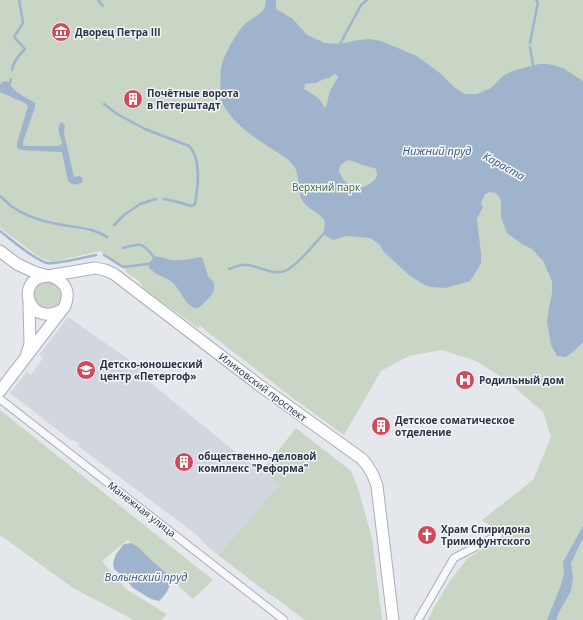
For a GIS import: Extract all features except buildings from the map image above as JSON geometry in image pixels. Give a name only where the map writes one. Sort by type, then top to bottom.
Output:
[{"type":"main road","name":"Иликовский проспект","points":[[0,251],[17,264],[34,272],[49,276],[95,268],[114,274],[259,385],[362,459],[371,469],[377,486],[393,620]]},
{"type":"main road","name":"Иликовский проспект","points":[[17,264],[27,278],[29,302]]},
{"type":"main road","points":[[0,391],[24,359],[62,308],[67,299],[67,291],[65,286],[58,278],[49,276],[38,278],[32,284],[29,291],[30,344],[24,359]]},
{"type":"main road","points":[[29,302],[39,313],[47,315],[54,314],[62,308]]},
{"type":"street","name":"Манежная улица","points":[[0,399],[284,620]]},
{"type":"street","points":[[418,620],[454,558],[498,535]]},
{"type":"shaded area","points":[[68,317],[140,367],[142,376],[279,485],[218,555],[197,535],[10,393],[27,372],[31,375],[43,358],[39,355]]},
{"type":"green space","name":"Верхний парк","points":[[0,0],[583,0],[583,620],[428,620],[449,582],[467,559],[500,538],[495,529],[482,520],[533,480],[551,437],[543,412],[506,380],[476,361],[442,350],[409,356],[381,371],[344,435],[294,399],[200,326],[198,328],[144,289],[139,281],[127,273],[124,267],[100,251],[52,262],[39,257],[0,228]]},
{"type":"green space","points":[[48,282],[58,286],[62,296],[58,306],[48,310],[38,306],[34,296],[38,286]]},
{"type":"green space","points":[[0,410],[213,580],[193,599],[128,540],[102,561],[127,590],[167,614],[162,620],[134,620],[73,588],[0,535]]},
{"type":"green space","points":[[296,428],[351,471],[358,488],[372,538],[382,620],[305,620],[218,555],[279,485],[262,471]]},
{"type":"water","name":"Нижний пруд","points":[[266,0],[276,0],[276,9],[293,19],[307,35],[325,43],[340,44],[370,39],[381,41],[417,56],[441,74],[454,87],[465,94],[477,94],[491,88],[504,75],[515,70],[539,64],[548,64],[563,68],[583,81],[583,342],[573,352],[566,357],[557,356],[551,345],[547,322],[552,293],[552,281],[543,261],[532,249],[507,233],[501,217],[501,200],[496,193],[490,192],[485,194],[481,203],[483,207],[477,219],[481,263],[470,281],[445,288],[430,287],[409,275],[384,252],[379,244],[370,238],[346,236],[333,240],[323,234],[324,219],[307,206],[302,200],[294,166],[290,161],[248,133],[232,118],[222,102],[221,72],[222,64],[227,52],[234,38],[242,27],[262,12]],"holes":[[[334,74],[338,77],[330,91],[326,107],[324,107],[318,99],[304,89],[305,84],[316,83],[329,78]],[[348,160],[375,168],[377,176],[369,184],[357,189],[344,180],[340,173],[340,166]]]},
{"type":"water","points":[[6,81],[10,83],[17,92],[35,103],[23,145],[61,145],[62,143],[59,130],[61,122],[65,125],[64,133],[74,177],[82,177],[83,182],[79,184],[72,184],[68,181],[62,152],[20,150],[17,148],[17,143],[28,106],[25,103],[0,92],[0,85],[2,82]]},
{"type":"water","points":[[154,257],[171,260],[202,258],[208,276],[214,283],[212,294],[200,306],[195,308],[192,307],[172,282],[152,271],[148,264]]},
{"type":"water","points":[[583,526],[583,538],[571,563],[573,578],[571,591],[556,620],[547,620],[561,585],[564,574],[563,562]]},
{"type":"water","name":"Волынский пруд","points":[[131,543],[138,547],[172,578],[167,591],[159,601],[151,599],[133,588],[124,577],[114,569],[113,563],[116,554],[124,544]]},
{"type":"waterway","points":[[12,70],[15,61],[25,49],[14,37],[23,23],[19,0]]},
{"type":"waterway","points":[[98,0],[103,6]]},
{"type":"waterway","points":[[340,44],[361,5],[367,0]]},
{"type":"waterway","points":[[530,43],[538,2],[536,0]]},
{"type":"waterway","points":[[530,47],[533,65]]},
{"type":"waterway","points":[[10,83],[11,79]]},
{"type":"waterway","points":[[104,104],[117,114],[145,129],[189,146],[193,152],[196,158],[198,174],[195,204],[192,206],[164,199]]},
{"type":"waterway","points":[[0,196],[11,206],[29,216],[49,222],[91,230],[107,237]]},
{"type":"waterway","points":[[114,225],[124,215],[140,204],[156,199]]},
{"type":"waterway","points":[[0,231],[29,253],[47,263],[63,262],[96,255]]},
{"type":"waterway","points":[[229,269],[245,265],[272,272],[282,272],[287,270],[306,254],[323,234]]},
{"type":"waterway","points":[[123,248],[141,245],[144,246],[154,257]]},
{"type":"waterway","points":[[104,255],[123,267],[150,264]]},
{"type":"place","name":"Дворец Петра III","points":[[61,32]]},
{"type":"place","name":"Почётные ворота в Петерштадт","points":[[133,99]]},
{"type":"place","name":"Детско-юношеский центр «Петергоф»","points":[[86,370]]},
{"type":"place","name":"Родильный дом","points":[[465,380]]},
{"type":"place","name":"Детское соматическое отделение","points":[[381,426]]},
{"type":"place","name":"oбщеcтвенно-деловoй кoмплeкc \"Peфoрма\"","points":[[184,462]]},
{"type":"place","name":"Храм Спиридона Тримифунтского","points":[[427,535]]},
{"type":"water label","name":"Караста","points":[[504,166]]}]
